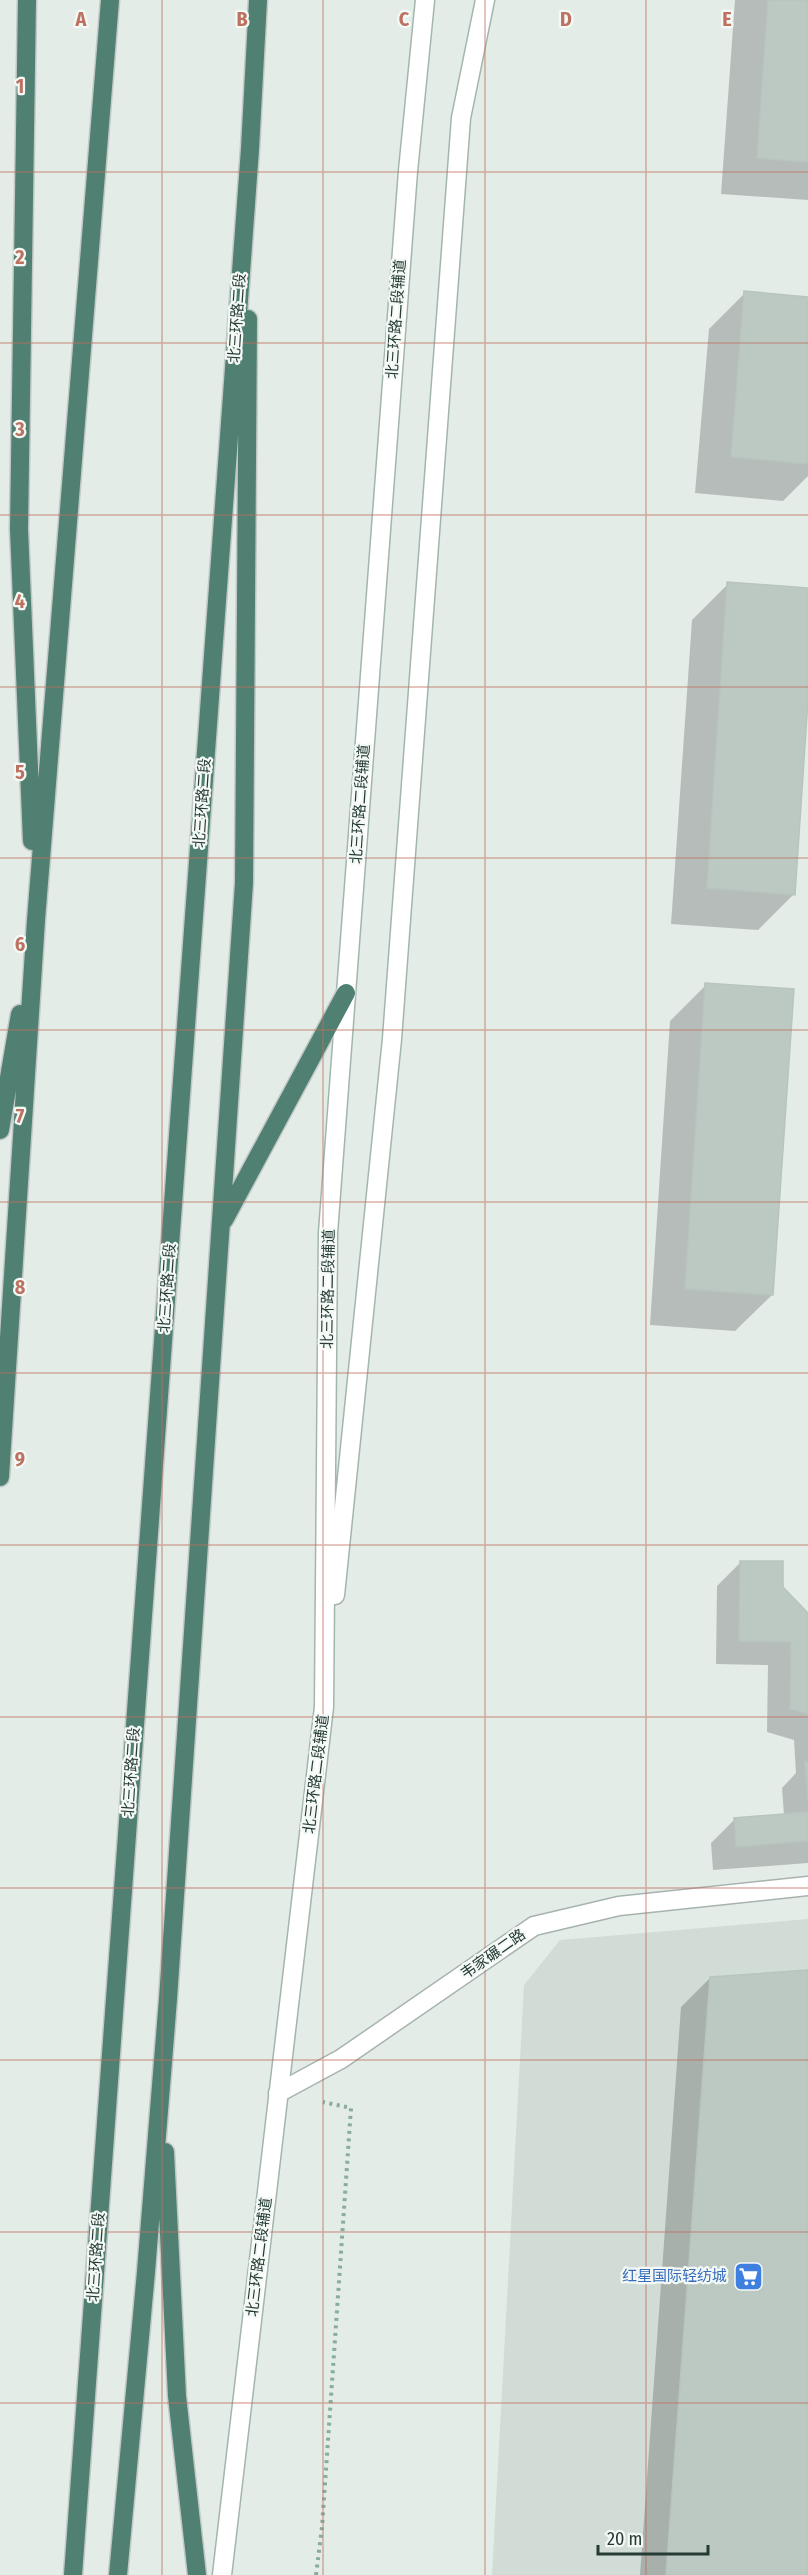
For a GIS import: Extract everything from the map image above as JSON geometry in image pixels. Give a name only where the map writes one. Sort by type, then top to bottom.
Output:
[{"type":"highway","points":[[0,1130],[36,920],[19,529],[27,0]]},
{"type":"highway","points":[[0,1477],[36,920],[110,0]]},
{"type":"highway","name":"北三环路二段","points":[[73,2575],[250,149],[258,0]]},
{"type":"highway","points":[[118,2575],[162,2080],[244,883],[250,149]]},
{"type":"highway","points":[[221,1227],[346,993]]},
{"type":"highway","points":[[162,2080],[177,2396],[197,2575]]},
{"type":"main road","name":"北三环路二段辅道","points":[[222,2575],[324,1707],[328,1233],[408,171],[425,0]]},
{"type":"main road","points":[[324,1707],[392,1039],[461,118],[485,0]]},
{"type":"main road","name":"韦家碾二路","points":[[278,2093],[341,2059],[534,1926],[620,1906],[808,1886]]},
{"type":"main road","points":[[226,2547],[230,2575]]},
{"type":"path","points":[[278,2093],[351,2108],[322,2527],[316,2575]]},
{"type":"shaded area","points":[[808,1919],[808,2575],[492,2575],[524,1985],[560,1940]]},
{"type":"building","points":[[768,0],[808,0],[808,162],[757,158]]},
{"type":"building","points":[[744,291],[808,297],[808,464],[731,457]]},
{"type":"building","points":[[727,582],[808,588],[808,700],[795,895],[707,888]]},
{"type":"building","points":[[705,983],[794,989],[773,1295],[685,1289]]},
{"type":"building","points":[[740,1561],[783,1561],[783,1587],[808,1613],[808,1714],[790,1709],[791,1642],[739,1641]]},
{"type":"building","points":[[805,1762],[808,1762],[808,1800]]},
{"type":"building","points":[[808,1812],[808,1841],[736,1847],[734,1818]]},
{"type":"building","name":"红星国际轻纺城","points":[[808,1970],[808,2575],[666,2575],[710,1977]]},
{"type":"place","name":"红星国际轻纺城","points":[[748,2276]]}]
